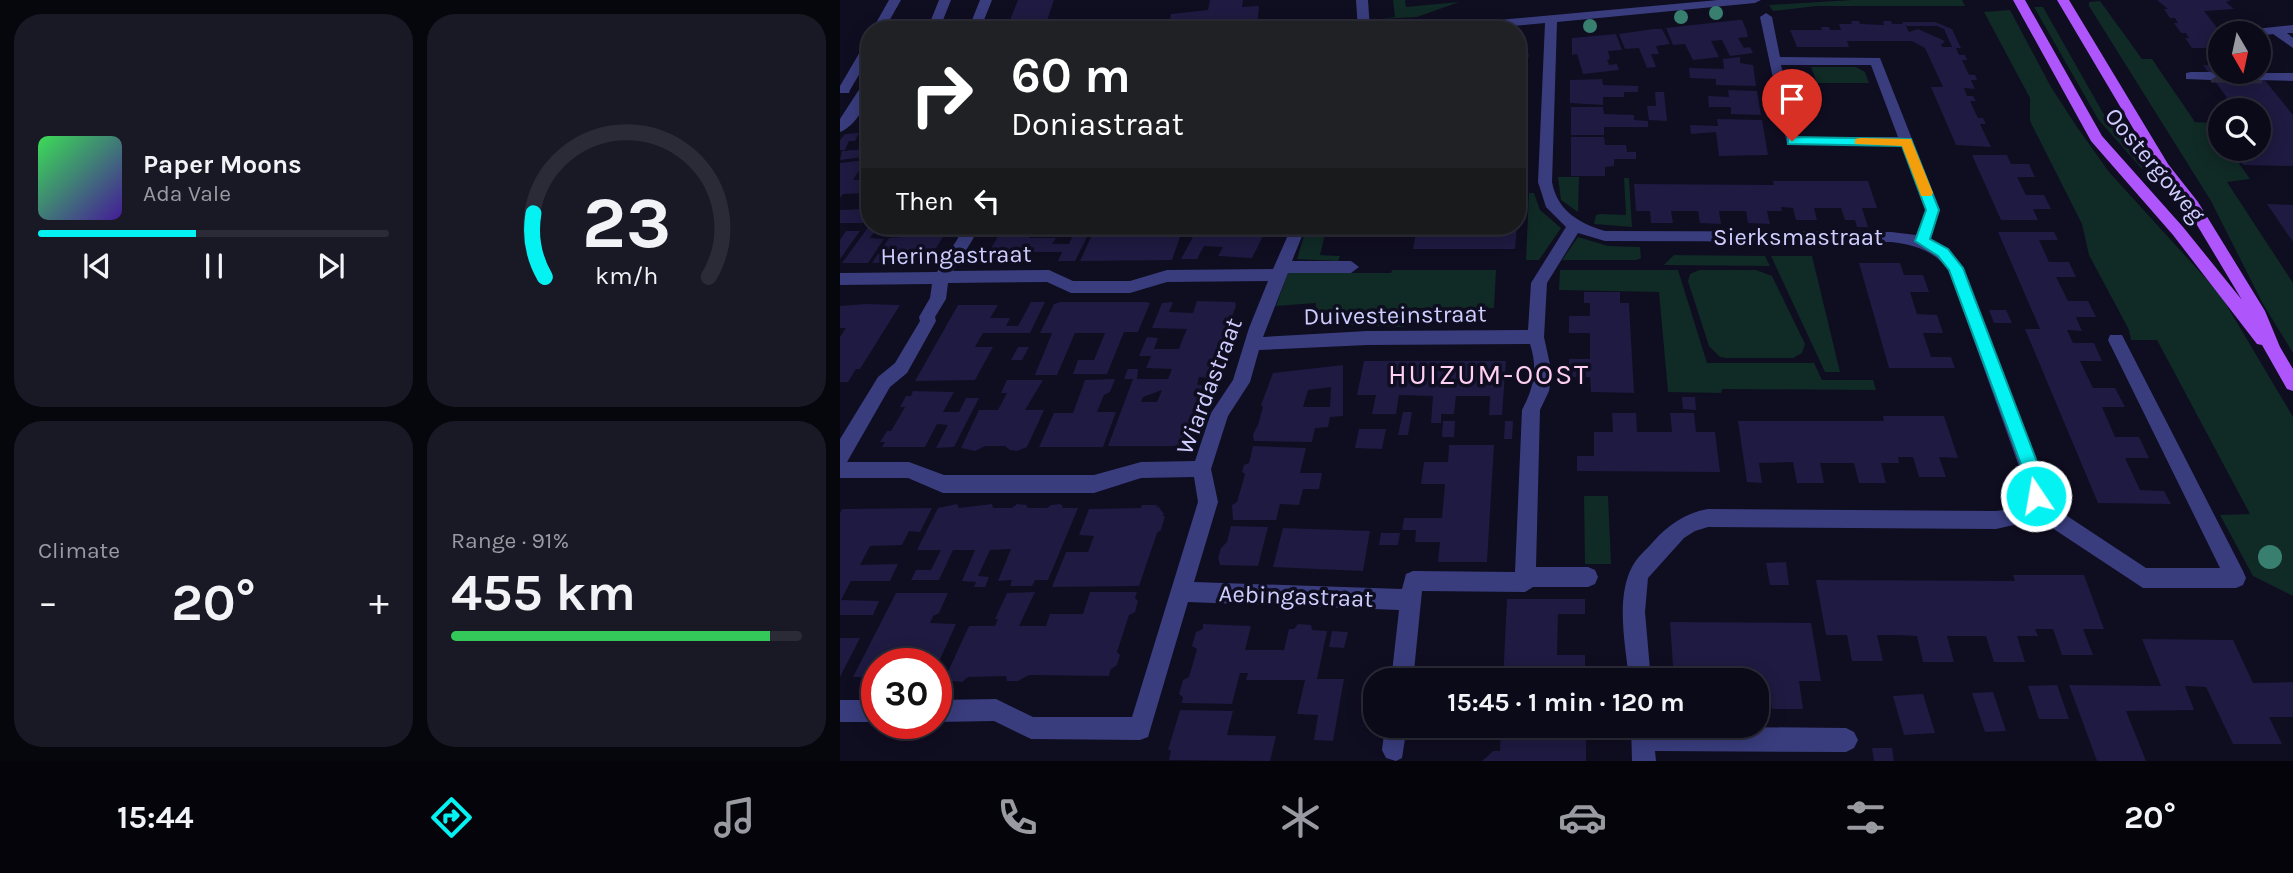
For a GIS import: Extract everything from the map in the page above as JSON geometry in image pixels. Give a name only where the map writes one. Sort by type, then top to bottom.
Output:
[{"type":"main road","name":"Oostergoweg","points":[[2019,0],[2096,138],[2178,232],[2241,314],[2272,349]]},
{"type":"main road","name":"Oostergoweg","points":[[2063,0],[2163,167],[2193,206],[2259,315],[2272,349],[2293,384]]},
{"type":"street","points":[[883,21],[895,0]]},
{"type":"street","points":[[937,21],[945,0]]},
{"type":"street","points":[[978,21],[986,0]]},
{"type":"street","points":[[1363,0],[1364,21]]},
{"type":"street","points":[[1551,18],[1576,10],[1648,0]]},
{"type":"street","points":[[1522,21],[1581,18],[1692,3],[1755,0]]},
{"type":"street","points":[[1766,17],[1792,141],[1906,142]]},
{"type":"street","name":"Sierksmastraat","points":[[1551,18],[1546,195],[1552,206],[1575,225],[1597,234],[1625,237],[1891,237],[1922,241],[1943,252],[1956,268],[2033,475],[2036,486],[2033,505]]},
{"type":"street","points":[[2272,31],[2293,29]]},
{"type":"street","points":[[2276,30],[2293,44]]},
{"type":"street","points":[[842,91],[861,60]]},
{"type":"street","points":[[1774,61],[1876,61],[1933,210],[1922,241]]},
{"type":"street","points":[[2191,76],[2208,76]]},
{"type":"street","points":[[2272,77],[2293,78]]},
{"type":"street","points":[[842,91],[861,89]]},
{"type":"street","points":[[840,128],[861,100]]},
{"type":"street","points":[[1525,580],[1531,410],[1543,388],[1544,360],[1536,337],[1539,283],[1575,225]]},
{"type":"street","points":[[840,456],[884,382],[901,368],[928,321],[927,317],[938,299],[941,278],[966,235]]},
{"type":"street","name":"Wiardastraat","points":[[952,710],[996,710],[1031,728],[1140,729],[1208,502],[1202,469],[1220,413],[1241,382],[1258,328],[1295,235]]},
{"type":"street","name":"Heringastraat","points":[[840,279],[1049,276],[1071,287],[1130,286],[1167,276],[1351,267]]},
{"type":"street","name":"Duivesteinstraat","points":[[1254,344],[1367,338],[1536,337]]},
{"type":"street","points":[[1639,668],[1635,601],[1637,579],[1651,558],[1677,530],[1708,518],[1996,520],[2014,518],[2033,505],[2143,578],[2236,578],[2116,340]]},
{"type":"street","points":[[840,470],[909,470],[943,484],[1094,484],[1140,470],[1202,469]]},
{"type":"street","points":[[1403,668],[1413,581],[1588,578]]},
{"type":"street","name":"Aebingastraat","points":[[1180,592],[1411,600]]},
{"type":"street","points":[[840,711],[861,711]]},
{"type":"street","points":[[1394,750],[1395,738]]},
{"type":"street","points":[[1643,742],[1846,740]]},
{"type":"green space","points":[[1393,0],[1405,0],[1406,7],[1459,2],[1417,17],[1381,19],[1395,17]]},
{"type":"green space","points":[[1852,0],[1962,0],[1965,6],[1817,6],[1773,11],[1769,5]]},
{"type":"green space","points":[[2100,1],[2142,59],[2152,59],[2195,122],[2208,123],[2208,161],[2237,161],[2250,179],[2227,182],[2293,283],[2293,353],[2263,304],[2211,201],[2089,2]]},
{"type":"green space","points":[[2034,7],[2043,7],[2103,113],[2129,140],[2148,169],[2142,169],[2098,119]]},
{"type":"green space","points":[[2010,10],[2051,87],[2077,127],[2109,172],[2220,294],[2293,417],[2293,596],[2253,576],[2220,515],[2250,514],[2157,340],[2131,340],[2129,330],[2089,255],[2082,224],[2030,121],[2030,98],[1984,12]]},
{"type":"green space","points":[[1811,67],[1856,67],[1865,72],[1869,83],[1817,83]]},
{"type":"green space","points":[[1558,177],[1579,177],[1578,212],[1561,200]]},
{"type":"green space","points":[[1624,178],[1629,178],[1632,227],[1594,224],[1596,215],[1626,215]]},
{"type":"green space","points":[[1529,193],[1534,193],[1540,210],[1561,228],[1539,260],[1526,260]]},
{"type":"green space","points":[[1304,235],[1325,235],[1320,255],[1340,256],[1338,261],[1297,259]]},
{"type":"green space","points":[[1578,237],[1608,246],[1640,247],[1641,258],[1562,260]]},
{"type":"green space","points":[[1674,255],[1765,256],[1770,266],[1664,265]]},
{"type":"green space","points":[[1771,256],[1812,256],[1840,372],[1825,372]]},
{"type":"green space","points":[[1392,270],[1496,270],[1494,308],[1407,308],[1404,327],[1345,325],[1346,317],[1314,317],[1316,303],[1276,306],[1288,273],[1391,273]]},
{"type":"green space","points":[[1560,270],[1678,270],[1707,363],[1814,363],[1822,380],[1873,380],[1876,390],[1722,389],[1721,393],[1668,392],[1659,292],[1559,290]]},
{"type":"green space","points":[[1699,270],[1756,270],[1772,276],[1805,344],[1802,353],[1793,358],[1720,357],[1709,346],[1688,281],[1690,274]]},
{"type":"green space","points":[[1584,496],[1608,496],[1611,564],[1585,564]]},
{"type":"building","points":[[1018,0],[1054,0],[1047,21],[1010,21]]},
{"type":"building","points":[[1210,0],[1243,0],[1242,7],[1259,6],[1258,21],[1170,21],[1171,14],[1208,10]]},
{"type":"building","points":[[2157,0],[2232,0],[2226,2],[2234,9],[2204,11],[2212,21],[2208,21],[2208,48],[2192,48],[2185,38],[2189,38],[2186,33],[2181,33],[2174,23],[2178,23],[2175,18],[2170,18],[2164,9],[2168,9]]},
{"type":"building","points":[[1742,20],[1748,37],[1738,38],[1744,48],[1750,47],[1753,53],[1730,56],[1722,40],[1711,41],[1719,57],[1693,60],[1685,44],[1673,45],[1666,28]]},
{"type":"building","points":[[1851,21],[1884,25],[1883,21],[1891,21],[1892,24],[1935,22],[1952,29],[1961,48],[1956,48],[1959,55],[1965,55],[1967,60],[1962,60],[1969,75],[1975,75],[1977,80],[1971,80],[1975,89],[1964,88],[1967,96],[1973,96],[1976,101],[1970,101],[1978,118],[1983,118],[1986,124],[1980,124],[1991,147],[1956,145],[1931,87],[1943,87],[1925,48],[1912,41],[1847,41],[1849,47],[1797,47],[1790,30],[1822,30],[1821,27],[1829,27],[1830,30],[1841,30],[1839,24],[1852,24]],"holes":[[[1906,26],[1937,26],[1944,29],[1952,47],[1942,47],[1945,41],[1918,29],[1909,32]]]},
{"type":"building","points":[[1662,29],[1670,44],[1656,46],[1659,54],[1651,54],[1656,67],[1647,68],[1639,48],[1625,49],[1619,34]]},
{"type":"building","points":[[1616,34],[1622,50],[1608,51],[1610,59],[1607,60],[1609,65],[1617,64],[1619,70],[1583,74],[1577,54],[1572,55],[1572,38]]},
{"type":"building","points":[[1740,57],[1740,63],[1753,65],[1756,86],[1716,85],[1716,79],[1690,78],[1689,68],[1724,69],[1723,59]]},
{"type":"building","points":[[1602,79],[1603,85],[1638,86],[1638,92],[1624,92],[1624,97],[1603,97],[1603,105],[1570,103],[1570,80]]},
{"type":"building","points":[[2217,84],[2268,84],[2293,115],[2293,166],[2243,165],[2240,161],[2271,161],[2271,98],[2227,98]]},
{"type":"building","points":[[1728,90],[1757,91],[1761,115],[1731,114],[1731,107],[1709,107],[1708,96],[1729,97]]},
{"type":"building","points":[[1655,92],[1664,92],[1667,121],[1649,120],[1647,106],[1656,106]]},
{"type":"building","points":[[1571,107],[1603,107],[1604,114],[1634,115],[1634,120],[1648,121],[1648,127],[1604,127],[1604,135],[1571,135]]},
{"type":"building","points":[[1717,119],[1762,120],[1768,155],[1719,156],[1716,132],[1691,134],[1690,125],[1718,126]]},
{"type":"building","points":[[859,133],[855,141],[849,141],[845,150],[840,150],[840,140],[845,134]]},
{"type":"building","points":[[1571,137],[1604,137],[1605,145],[1626,145],[1627,152],[1636,152],[1636,159],[1614,159],[1614,166],[1605,167],[1605,176],[1571,176]]},
{"type":"building","points":[[861,149],[861,157],[840,160],[842,151]]},
{"type":"building","points":[[1972,155],[2007,155],[2011,164],[2029,164],[2035,177],[2017,177],[2026,195],[2044,195],[2051,209],[2033,209],[2038,220],[2001,220]]},
{"type":"building","points":[[861,161],[861,168],[853,180],[861,180],[861,193],[843,194],[840,198],[840,163]]},
{"type":"building","points":[[1773,181],[1868,181],[1877,208],[1862,208],[1868,227],[1857,227],[1855,220],[1845,220],[1841,208],[1814,208],[1817,220],[1796,220],[1793,208],[1781,207],[1782,211],[1767,211],[1770,224],[1748,223],[1746,211],[1719,211],[1721,224],[1700,223],[1698,211],[1671,211],[1673,223],[1651,223],[1650,211],[1636,211],[1634,184],[1774,185]]},
{"type":"building","points":[[2267,204],[2293,205],[2293,242]]},
{"type":"building","points":[[861,209],[861,223],[840,223],[840,210]]},
{"type":"building","points":[[846,231],[860,231],[840,259],[840,240]]},
{"type":"building","points":[[1998,232],[2054,232],[2058,240],[2039,240],[2049,262],[2069,262],[2076,277],[2056,277],[2068,301],[2088,301],[2096,317],[2076,317],[2082,331],[2067,330],[2073,343],[2094,343],[2102,361],[2080,361],[2093,388],[2115,388],[2125,407],[2102,407],[2115,437],[2139,437],[2149,458],[2125,458],[2140,490],[2164,491],[2171,504],[2098,503],[2025,329],[2040,329]]},
{"type":"building","points":[[862,235],[884,239],[868,263],[842,263]]},
{"type":"building","points":[[944,235],[927,262],[872,263],[889,238]]},
{"type":"building","points":[[999,235],[1056,238],[1052,244],[1069,244],[1072,237],[1087,237],[1075,261],[1058,261],[1062,252],[1024,252],[1019,261],[983,262]]},
{"type":"building","points":[[1092,235],[1181,235],[1172,260],[1080,261]]},
{"type":"building","points":[[1194,235],[1264,235],[1252,258],[1218,256],[1223,247],[1204,246],[1197,259],[1181,259]]},
{"type":"building","points":[[1415,235],[1516,235],[1515,249],[1413,249]]},
{"type":"building","points":[[1859,263],[1900,263],[1904,275],[1923,275],[1929,292],[1910,292],[1917,314],[1937,315],[1943,333],[1923,333],[1931,357],[1951,357],[1955,368],[1889,368]]},
{"type":"building","points":[[1584,292],[1620,292],[1620,303],[1629,303],[1634,393],[1591,392],[1590,377],[1569,377],[1569,359],[1590,359],[1590,333],[1569,333],[1569,316],[1590,316],[1590,303],[1584,303]]},
{"type":"building","points":[[1197,301],[1235,302],[1236,306],[1212,373],[1209,378],[1199,377],[1197,385],[1206,385],[1207,392],[1199,403],[1186,446],[1108,446],[1133,379],[1124,379],[1128,369],[1138,369],[1137,379],[1168,379],[1172,369],[1146,368],[1151,356],[1139,356],[1147,337],[1158,338],[1154,349],[1179,349],[1187,329],[1152,328],[1162,303],[1173,302],[1169,312],[1193,313]],"holes":[[[1162,390],[1157,402],[1141,402],[1143,397]]]},
{"type":"building","points":[[1031,302],[1045,302],[1030,333],[983,333],[975,347],[993,347],[975,380],[915,381],[958,305],[998,305],[990,318],[1010,318],[1006,326],[1018,326]]},
{"type":"building","points":[[1150,303],[1138,332],[1124,332],[1107,374],[1073,374],[1078,360],[1094,360],[1105,333],[1075,333],[1057,375],[1035,375],[1052,333],[1040,333],[1054,304]]},
{"type":"building","points":[[900,305],[860,369],[856,369],[848,382],[840,382],[840,337],[846,328],[840,328],[840,306]]},
{"type":"building","points":[[1989,310],[2006,310],[2012,323],[1994,323]]},
{"type":"building","points":[[1018,347],[1029,347],[1022,360],[1011,360]]},
{"type":"building","points":[[1364,361],[1506,361],[1502,415],[1489,415],[1490,396],[1456,396],[1454,414],[1441,414],[1441,423],[1431,423],[1433,396],[1399,395],[1396,414],[1372,414],[1376,395],[1357,395]]},
{"type":"building","points":[[1343,365],[1343,416],[1330,417],[1328,427],[1315,428],[1312,442],[1254,441],[1253,434],[1263,407],[1261,405],[1273,373]],"holes":[[[1331,387],[1330,407],[1303,407],[1308,390]]]},
{"type":"building","points":[[1115,379],[1097,412],[1116,412],[1103,447],[1039,447],[1054,413],[1073,413],[1085,380]]},
{"type":"building","points":[[1007,380],[1043,380],[1025,410],[1044,410],[1027,447],[1017,451],[1005,446],[985,446],[975,451],[961,448],[979,410],[998,410],[1007,393],[1001,393]]},
{"type":"building","points":[[913,391],[954,392],[943,412],[959,412],[966,398],[979,398],[954,447],[936,448],[948,425],[937,424],[925,447],[882,447],[885,442],[880,442],[887,431],[891,431],[905,407],[900,407],[906,396],[911,396]]},
{"type":"building","points":[[1682,397],[1695,397],[1696,410],[1683,409]]},
{"type":"building","points":[[1403,412],[1412,412],[1408,435],[1398,435]]},
{"type":"building","points":[[1612,413],[1636,413],[1637,432],[1672,432],[1670,413],[1694,413],[1696,432],[1715,432],[1720,472],[1577,471],[1577,456],[1594,456],[1594,432],[1613,432]]},
{"type":"building","points":[[1883,416],[1944,416],[1958,458],[1939,457],[1946,477],[1919,477],[1913,457],[1898,457],[1899,463],[1881,463],[1886,483],[1859,483],[1854,463],[1820,463],[1824,483],[1797,483],[1793,462],[1759,463],[1762,483],[1747,482],[1738,421],[1884,421]]},
{"type":"building","points":[[1443,421],[1455,421],[1454,437],[1442,437]]},
{"type":"building","points":[[1505,421],[1513,421],[1512,439],[1504,439]]},
{"type":"building","points":[[1359,429],[1386,429],[1382,449],[1355,448]]},
{"type":"building","points":[[1449,445],[1494,445],[1487,562],[1438,562],[1440,542],[1415,542],[1416,530],[1402,530],[1404,518],[1442,518],[1445,484],[1421,484],[1424,462],[1448,462]]},
{"type":"building","points":[[1253,446],[1306,448],[1300,473],[1322,473],[1319,489],[1303,489],[1299,505],[1280,504],[1276,520],[1233,520],[1232,505],[1237,502],[1245,474],[1242,472],[1244,465],[1249,463]]},
{"type":"building","points":[[957,504],[959,508],[992,504],[993,508],[1012,508],[1017,504],[1026,505],[1028,508],[1047,508],[1061,504],[1063,508],[1078,508],[1048,580],[1035,580],[1032,586],[1010,586],[1012,580],[998,581],[1011,549],[990,550],[978,576],[989,577],[985,587],[974,587],[976,582],[962,581],[975,550],[953,550],[939,580],[911,580],[916,570],[931,570],[941,550],[917,550],[938,508]]},
{"type":"building","points":[[1142,505],[1157,505],[1156,508],[1158,506],[1164,514],[1162,516],[1165,516],[1139,586],[1052,587],[1066,552],[1088,552],[1094,536],[1079,535],[1089,509],[1141,508]]},
{"type":"building","points":[[932,508],[920,532],[909,531],[902,545],[870,546],[860,565],[898,564],[890,581],[851,581],[841,600],[879,601],[873,615],[840,615],[842,509]]},
{"type":"building","points":[[1231,526],[1268,527],[1258,566],[1220,565],[1218,558],[1221,548],[1227,542]]},
{"type":"building","points":[[1283,528],[1370,531],[1363,571],[1273,567]]},
{"type":"building","points":[[1381,533],[1400,533],[1398,545],[1379,545]]},
{"type":"building","points":[[1786,562],[1789,585],[1770,585],[1766,563]]},
{"type":"building","points":[[2013,575],[2084,575],[2104,629],[2083,629],[2093,655],[2062,655],[2053,629],[2035,629],[2038,636],[2017,636],[2025,662],[1994,662],[1986,636],[1947,636],[1954,662],[1923,662],[1917,636],[1897,635],[1877,635],[1883,661],[1852,661],[1847,635],[1826,635],[1816,580],[2015,581]]},
{"type":"building","points":[[1035,592],[1019,626],[1046,626],[1050,614],[1083,614],[1090,592],[1137,592],[1135,612],[1129,615],[1117,652],[1120,655],[1117,665],[1111,669],[1109,676],[1029,675],[1018,681],[1007,681],[1006,676],[968,677],[962,682],[952,681],[952,663],[969,626],[995,626],[998,619],[995,619],[1007,593]]},
{"type":"building","points":[[896,593],[948,593],[939,613],[933,616],[930,623],[956,624],[945,648],[868,648]]},
{"type":"building","points":[[1507,599],[1585,599],[1585,614],[1558,614],[1557,655],[1585,655],[1585,668],[1504,668]]},
{"type":"building","points":[[1670,622],[1811,623],[1821,681],[1799,681],[1803,709],[1772,709],[1769,668],[1673,668]]},
{"type":"building","points":[[1203,624],[1251,626],[1245,650],[1284,650],[1289,629],[1294,629],[1298,624],[1311,625],[1312,630],[1327,631],[1317,679],[1344,679],[1333,741],[1314,740],[1318,715],[1297,714],[1305,680],[1246,680],[1248,673],[1240,673],[1232,704],[1182,703],[1183,697],[1179,694],[1183,680],[1189,677],[1197,649],[1192,646],[1196,632],[1203,629]]},
{"type":"building","points":[[1332,631],[1348,632],[1344,648],[1329,647]]},
{"type":"building","points":[[840,638],[860,638],[840,677]]},
{"type":"building","points":[[2142,639],[2233,640],[2253,683],[2293,682],[2293,717],[2269,717],[2282,744],[2233,744],[2206,687],[2185,686],[2194,710],[2126,711],[2146,761],[2097,761],[2069,685],[2161,686]]},
{"type":"building","points":[[861,661],[861,677],[853,677]]},
{"type":"building","points":[[2057,685],[2069,719],[2039,719],[2028,686]]},
{"type":"building","points":[[1993,692],[2006,731],[1985,732],[1972,693]]},
{"type":"building","points":[[1923,694],[1935,733],[1904,735],[1893,696]]},
{"type":"building","points":[[1180,710],[1233,711],[1227,735],[1276,736],[1270,761],[1169,760],[1171,750],[1168,750]]},
{"type":"building","points":[[1501,738],[1586,738],[1586,761],[1482,761],[1493,751],[1500,751]]},
{"type":"building","points":[[1872,748],[1892,748],[1894,761],[1874,761]]},
{"type":"slow traffic","points":[[1860,142],[1906,142],[1926,193]]},
{"type":"district","name":"HUIZUM-OOST","points":[[1489,374]]},
{"type":"route","points":[[1792,141],[1906,142],[1933,210],[1922,241],[1943,252],[1956,268],[2033,475],[2036,496]]}]
